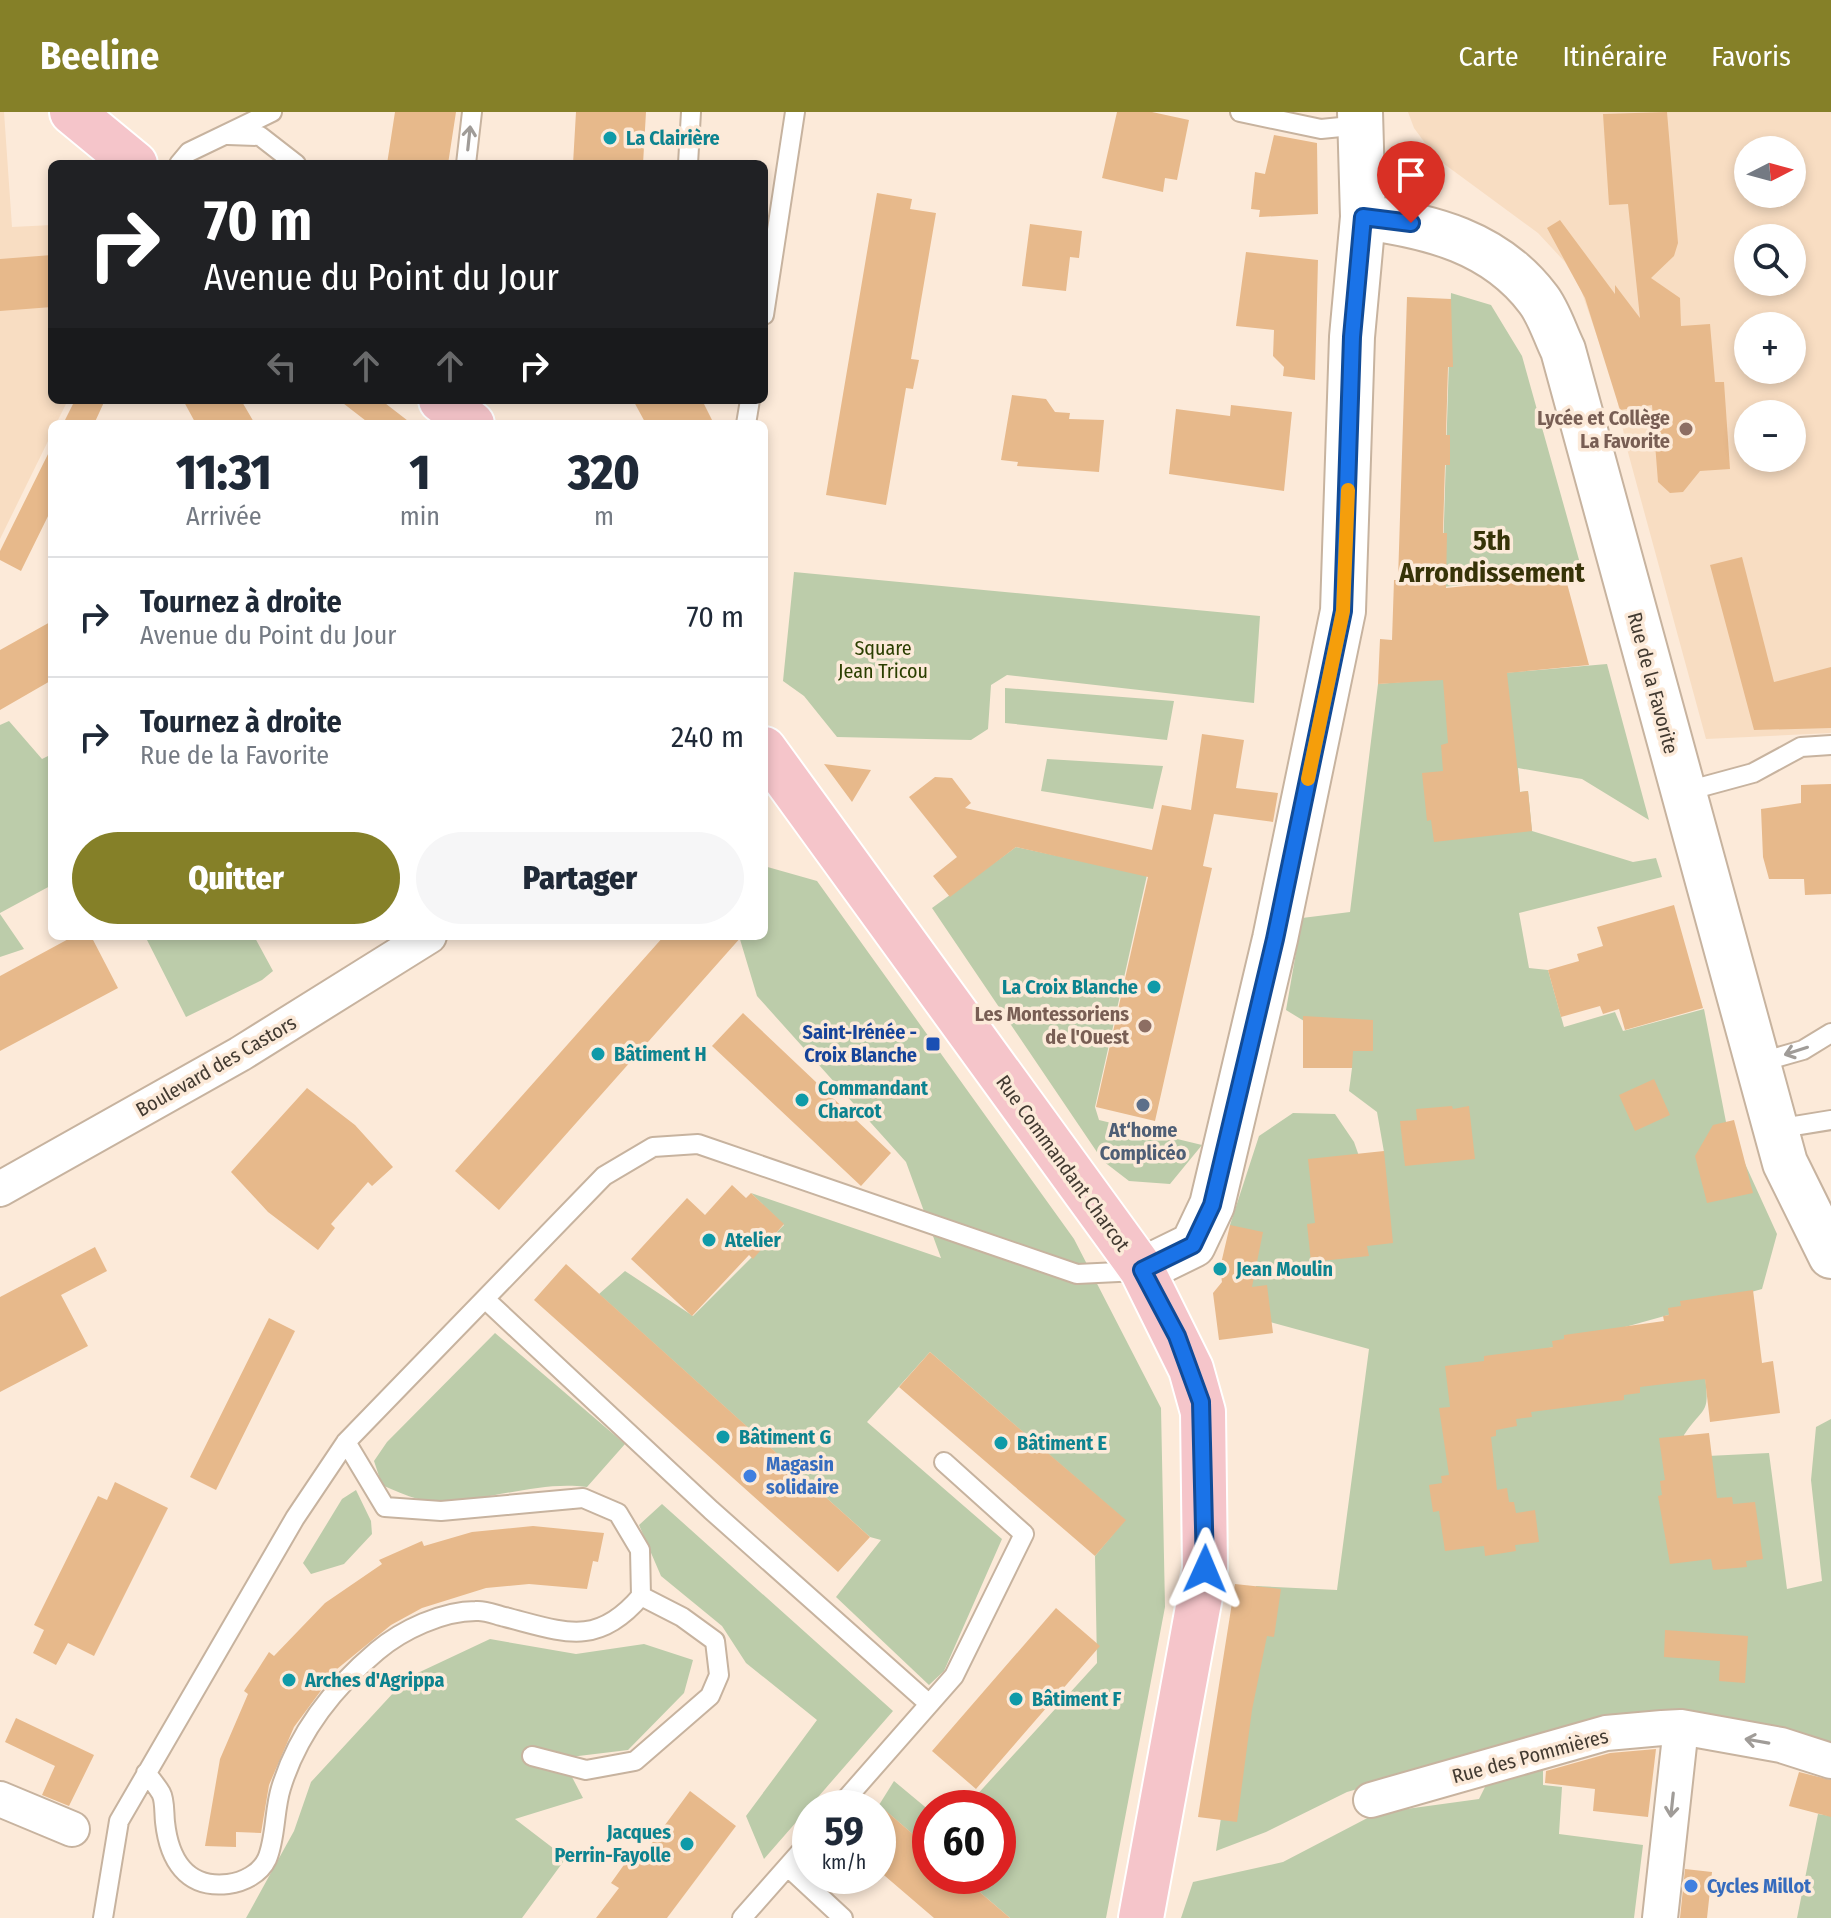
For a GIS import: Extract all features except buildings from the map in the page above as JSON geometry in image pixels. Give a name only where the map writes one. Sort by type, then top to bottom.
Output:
[{"type":"main road","points":[[89,118],[131,160]]},
{"type":"main road","points":[[446,404],[467,420]]},
{"type":"main road","name":"Rue Commandant Charcot","points":[[768,755],[1142,1270],[1177,1336],[1201,1402],[1205,1569],[1199,1616],[1141,1918]]},
{"type":"street","points":[[1142,1270],[1193,1245],[1212,1205],[1278,926],[1343,611],[1352,337],[1363,217],[1361,119]]},
{"type":"street","name":"Rue de la Favorite","points":[[1363,217],[1411,223],[1476,246],[1506,266],[1540,301],[1563,350],[1785,1163],[1831,1256]]},
{"type":"street","name":"Boulevard des Castors","points":[[0,1189],[240,1054],[423,940]]},
{"type":"street","points":[[1660,1918],[1681,1727]]},
{"type":"street","name":"Rue des Pommières","points":[[1371,1800],[1606,1733],[1681,1727],[1781,1745],[1831,1761]]},
{"type":"street","points":[[0,1799],[72,1829]]},
{"type":"lane","points":[[182,160],[189,152],[272,112]]},
{"type":"lane","points":[[466,160],[472,112]]},
{"type":"lane","points":[[688,160],[691,112]]},
{"type":"lane","points":[[768,289],[795,112]]},
{"type":"lane","points":[[1240,112],[1321,129],[1361,119]]},
{"type":"lane","points":[[227,135],[260,136],[291,160]]},
{"type":"lane","points":[[1683,792],[1753,773],[1801,747],[1831,745]]},
{"type":"lane","points":[[1757,1063],[1803,1050],[1831,1033]]},
{"type":"lane","points":[[1776,1129],[1831,1120],[1831,1113]]},
{"type":"lane","points":[[103,1918],[119,1821],[295,1518],[346,1442],[604,1176],[653,1147],[698,1144],[1077,1274],[1142,1270]]},
{"type":"lane","points":[[485,1299],[711,1510],[927,1702]]},
{"type":"lane","points":[[146,1773],[162,1794],[167,1846],[178,1866],[203,1884],[230,1884],[255,1875],[267,1860],[281,1789],[294,1751],[339,1685],[380,1648],[433,1618],[477,1610],[571,1634],[599,1631],[624,1616],[641,1596],[640,1550],[618,1513],[583,1498],[441,1511],[385,1507],[346,1442]]},
{"type":"lane","points":[[853,1790],[927,1702],[954,1676],[1024,1534],[944,1462]]},
{"type":"lane","points":[[532,1756],[586,1770],[635,1761],[710,1696],[719,1675],[715,1641],[682,1617],[641,1596]]},
{"type":"lane","points":[[742,1918],[792,1862]]},
{"type":"lane","points":[[788,1867],[843,1918]]},
{"type":"shaded area","points":[[0,112],[4,112],[12,227],[48,225],[48,404],[66,404],[58,420],[48,420],[48,441],[0,539]]},
{"type":"shaded area","name":"Lycée et Collège La Favorite","points":[[1408,112],[1831,112],[1831,733],[1706,739],[1626,445],[1615,388],[1581,290],[1565,262],[1538,233],[1436,158],[1414,128]]},
{"type":"green space","points":[[1451,293],[1491,305],[1522,356],[1583,574],[1442,587]]},
{"type":"green space","name":"Square Jean Tricou","points":[[794,572],[1260,616],[1254,703],[1007,675],[991,685],[988,729],[971,740],[837,737],[804,696],[783,681]]},
{"type":"green space","points":[[1607,664],[1649,820],[1582,779],[1518,768],[1520,792],[1528,791],[1532,831],[1633,862],[1656,858],[1662,877],[1519,913],[1529,968],[1548,970],[1564,1027],[1615,1012],[1623,1031],[1704,1009],[1726,1122],[1777,1234],[1762,1289],[1459,1373],[1705,1376],[1706,1404],[1684,1435],[1687,1457],[1769,1453],[1787,1589],[1822,1581],[1811,1480],[1816,1427],[1831,1419],[1831,1761],[1613,1716],[1347,1792],[1266,1832],[1216,1851],[1256,1586],[1337,1590],[1369,1349],[1259,1319],[1230,1225],[1259,1136],[1293,1113],[1335,1114],[1354,1142],[1365,1173],[1384,1152],[1377,1112],[1349,1091],[1352,1068],[1322,1032],[1286,1010],[1302,918],[1350,912],[1378,684]]},
{"type":"green space","points":[[1005,688],[1174,701],[1167,740],[1005,723]]},
{"type":"green space","points":[[9,721],[42,759],[48,756],[48,887],[0,913],[0,725]]},
{"type":"green space","points":[[1047,759],[1163,766],[1153,809],[1041,791]]},
{"type":"green space","points":[[1016,847],[1147,875],[1095,1107],[1099,1120],[1202,1145],[1170,1184],[1129,1181],[1103,1161],[932,908]]},
{"type":"green space","points":[[768,867],[817,881],[1074,1239],[1161,1408],[1165,1607],[1106,1918],[1010,1918],[982,1894],[1016,1894],[1016,1790],[981,1790],[1097,1663],[1095,1556],[1125,1520],[930,1352],[867,1422],[1002,1539],[944,1671],[929,1685],[836,1597],[881,1540],[870,1537],[599,1294],[625,1271],[693,1316],[784,1225],[751,1193],[941,1258],[906,1162],[757,996],[740,940],[768,940]]},
{"type":"green space","points":[[0,914],[24,949],[0,957]]},
{"type":"green space","points":[[147,940],[256,940],[273,971],[262,980],[186,1017]]},
{"type":"green space","points":[[495,1333],[625,1444],[587,1487],[544,1487],[458,1501],[437,1501],[414,1498],[382,1485],[374,1461],[387,1442]]},
{"type":"green space","points":[[356,1490],[371,1521],[372,1534],[344,1564],[311,1574],[303,1563],[342,1499]]},
{"type":"green space","points":[[662,1504],[893,1711],[824,1790],[792,1790],[792,1827],[764,1859],[746,1816],[817,1720],[746,1663],[722,1626],[661,1576],[639,1525]]},
{"type":"green space","points":[[490,1639],[576,1654],[644,1644],[693,1660],[684,1693],[628,1750],[562,1758],[583,1798],[515,1819],[566,1858],[522,1918],[246,1918],[294,1831],[311,1782],[407,1678]]},
{"type":"green space","points":[[1543,1767],[1543,1785],[1562,1787],[1559,1834],[1643,1845],[1634,1918],[1181,1918],[1193,1882],[1283,1862],[1377,1813],[1479,1799],[1487,1783]]},
{"type":"green space","points":[[894,1781],[912,1796],[912,1833],[896,1820],[896,1790],[888,1790]]},
{"type":"green space","points":[[1818,1814],[1831,1816],[1831,1918],[1797,1918]]},
{"type":"slow traffic","points":[[1308,779],[1343,611],[1348,490]]},
{"type":"place","name":"La Clairière","points":[[610,138]]},
{"type":"place","name":"Lycée et Collège La Favorite","points":[[1686,429]]},
{"type":"place","name":"La Croix Blanche","points":[[1154,987]]},
{"type":"place","name":"Les Montessoriens de l'Ouest","points":[[1145,1026]]},
{"type":"place","name":"Saint-Irénée - Croix Blanche","points":[[933,1044]]},
{"type":"place","name":"Bâtiment H","points":[[598,1054]]},
{"type":"place","name":"Commandant Charcot","points":[[802,1100]]},
{"type":"place","name":"At‘home Complicéo","points":[[1143,1105]]},
{"type":"place","name":"Atelier","points":[[709,1240]]},
{"type":"place","name":"Jean Moulin","points":[[1220,1269]]},
{"type":"place","name":"Bâtiment G","points":[[723,1437]]},
{"type":"place","name":"Bâtiment E","points":[[1001,1443]]},
{"type":"place","name":"Magasin solidaire","points":[[750,1476]]},
{"type":"place","name":"Arches d'Agrippa","points":[[289,1680]]},
{"type":"place","name":"Bâtiment F","points":[[1016,1699]]},
{"type":"place","name":"Jacques Perrin-Fayolle","points":[[687,1844]]},
{"type":"place","name":"Cycles Millot","points":[[1691,1886]]},
{"type":"district","name":"5th Arrondissement","points":[[1492,556]]},
{"type":"route","points":[[1205,1569],[1201,1402],[1177,1336],[1142,1270],[1193,1245],[1212,1205],[1275,939],[1343,611],[1352,337],[1363,217],[1411,223]]}]
